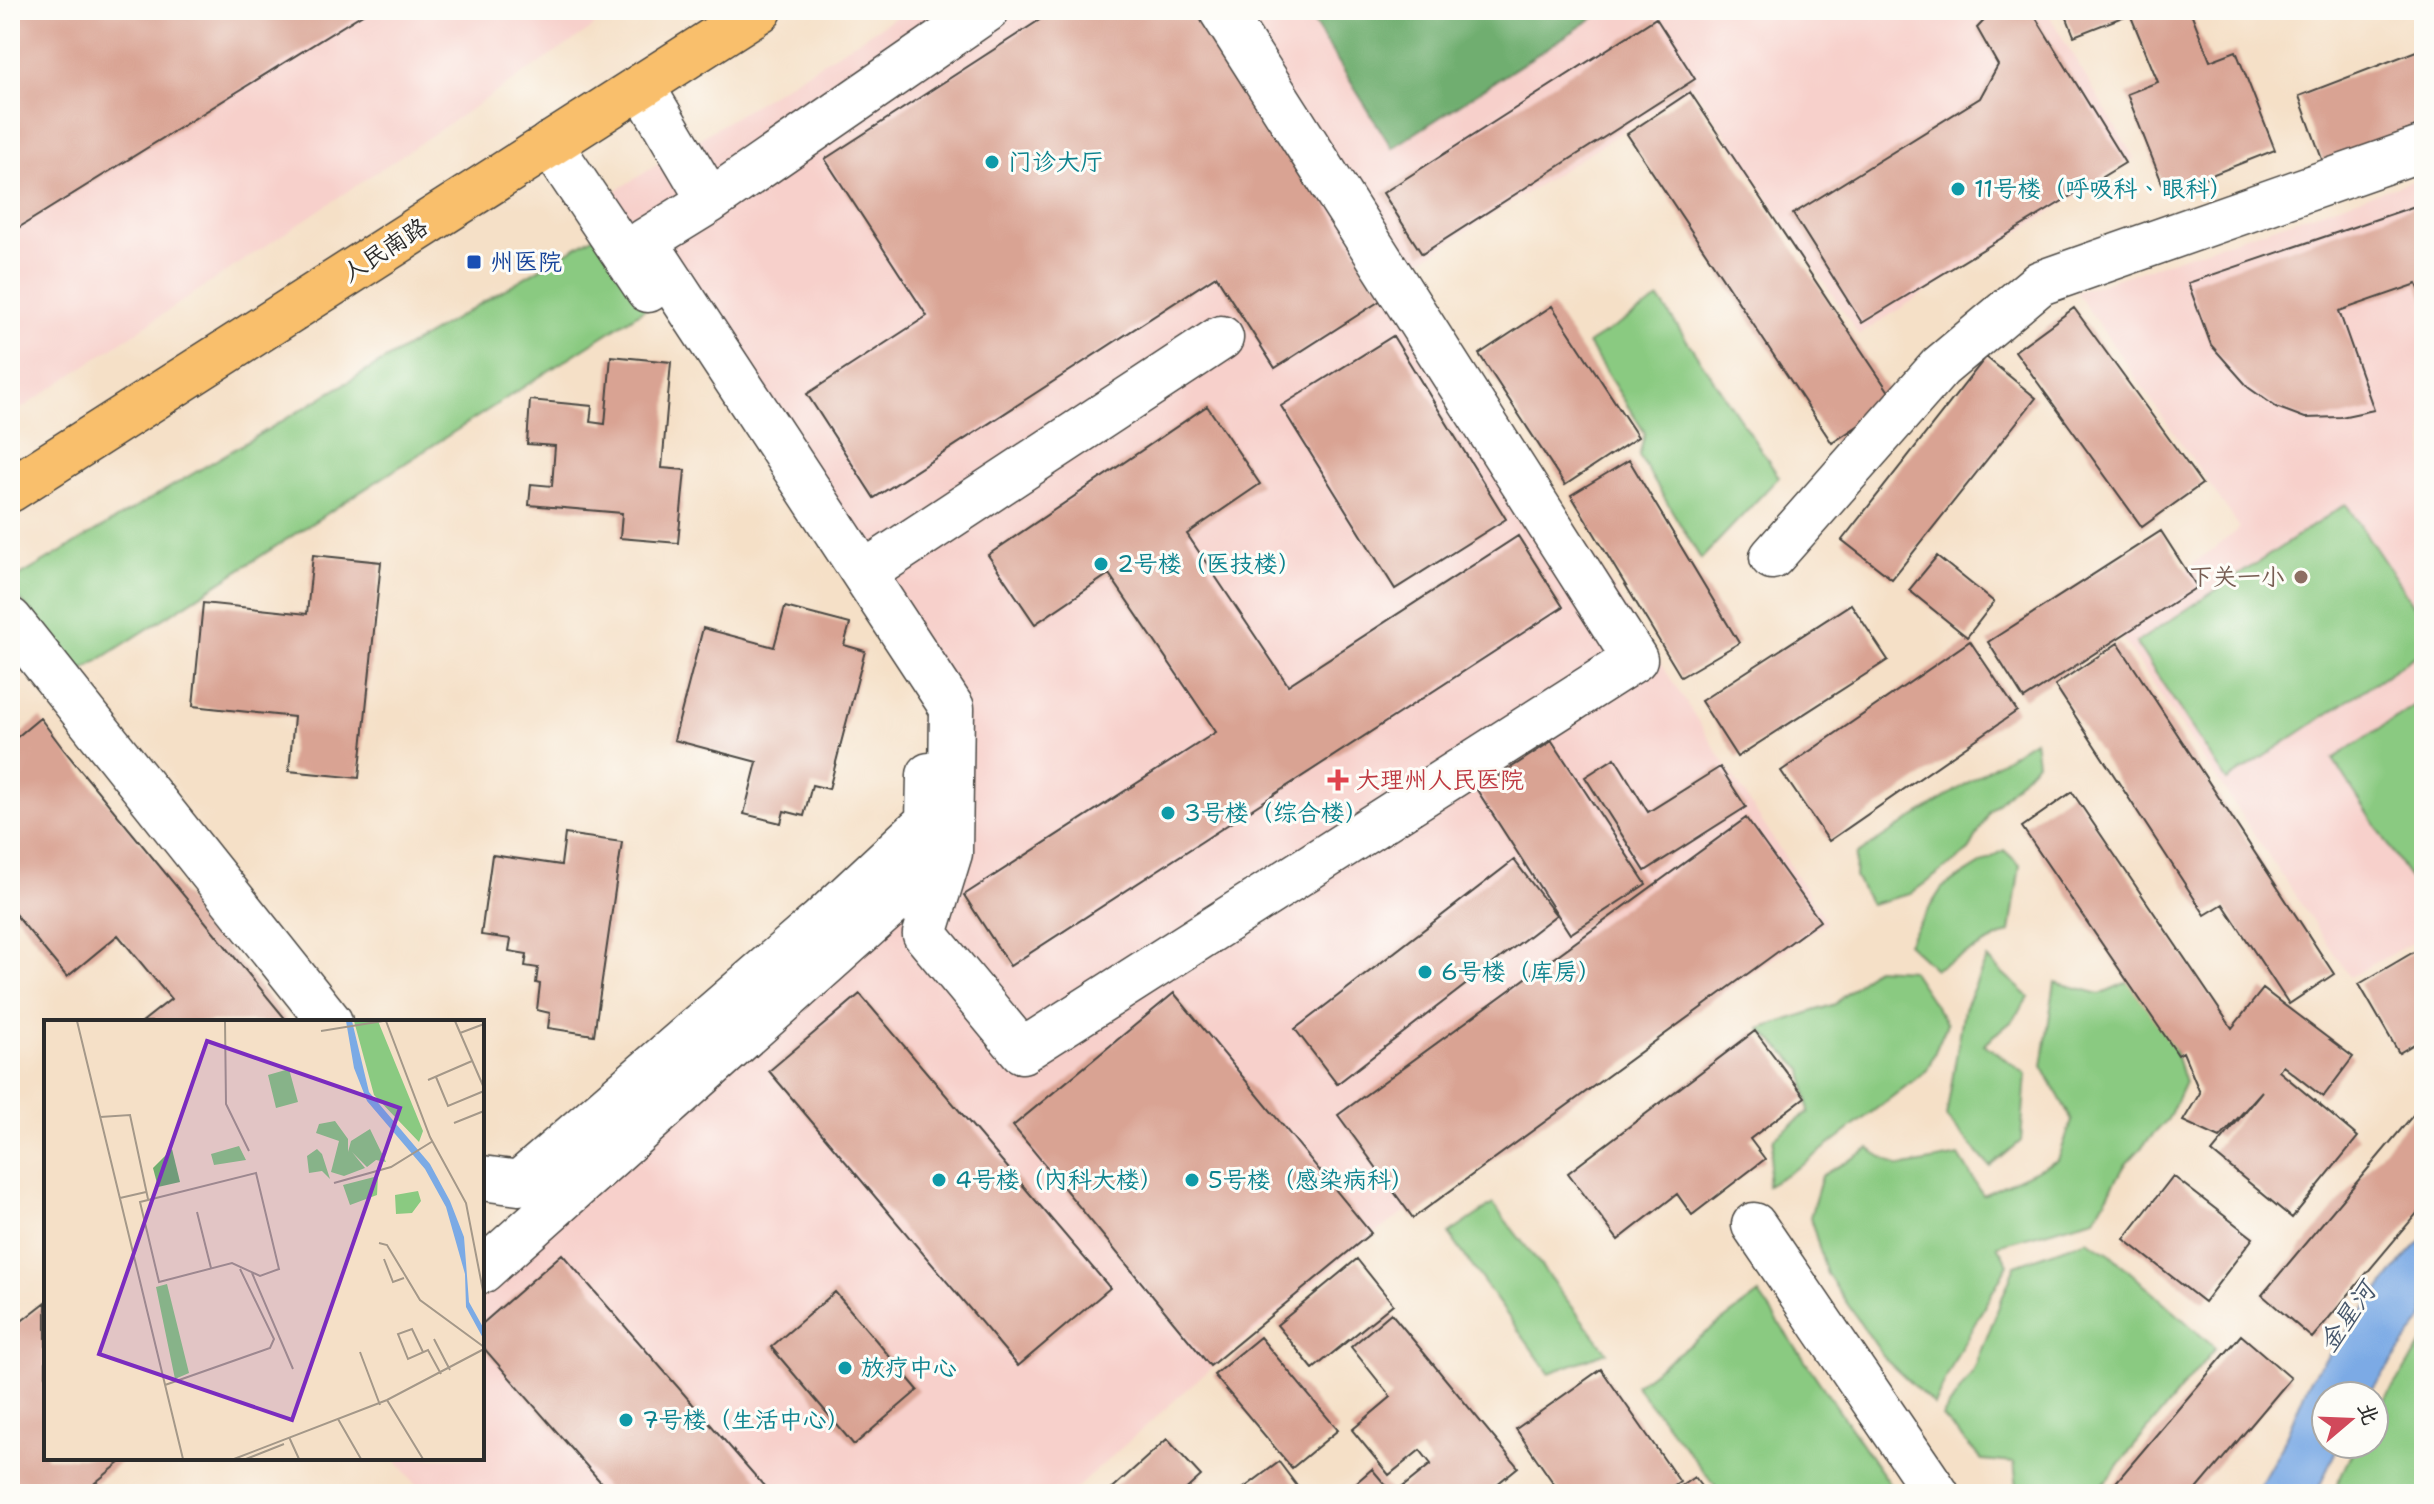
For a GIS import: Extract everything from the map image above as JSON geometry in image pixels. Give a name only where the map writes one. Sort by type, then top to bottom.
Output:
[{"type":"main road","name":"人民南路","points":[[10,490],[760,10]]},
{"type":"street","points":[[987,10],[710,201],[645,241],[952,708],[950,853],[925,934],[1022,1051],[1635,659],[1221,10]]},
{"type":"street","points":[[642,86],[710,201]]},
{"type":"street","points":[[484,1178],[519,1183],[821,921],[928,821],[931,725],[550,144]]},
{"type":"street","points":[[1772,557],[1940,367],[2040,283],[2424,148]]},
{"type":"street","points":[[864,573],[1221,338]]},
{"type":"street","points":[[10,620],[328,1020]]},
{"type":"street","points":[[484,1269],[950,853]]},
{"type":"street","points":[[1754,1225],[1937,1494]]},
{"type":"shaded area","points":[[10,10],[583,10],[594,27],[10,416]]},
{"type":"shaded area","name":"大理州人民医院","points":[[907,10],[2046,10],[2134,158],[1859,335],[1693,86],[1409,268],[1826,922],[1378,1231],[1195,1382],[1070,1494],[424,1494],[396,1460],[484,1460],[484,1248],[940,841],[942,719],[602,199]]},
{"type":"shaded area","name":"下关一小","points":[[2424,177],[2424,936],[2350,977],[2114,626],[2240,528],[2076,292]]},
{"type":"green space","points":[[1306,10],[1589,10],[1598,15],[1392,148]]},
{"type":"green space","points":[[598,234],[648,307],[82,671],[10,588],[10,582]]},
{"type":"green space","points":[[1659,299],[1779,477],[1701,559],[1639,456],[1645,433],[1588,344]]},
{"type":"green space","points":[[2346,504],[2424,621],[2424,650],[2227,781],[2136,643]]},
{"type":"green space","points":[[2417,704],[2424,716],[2424,900],[2333,759]]},
{"type":"green space","points":[[2034,740],[2037,762],[1990,811],[1969,851],[1910,894],[1870,904],[1855,877],[1856,855]]},
{"type":"green space","points":[[2004,850],[2020,865],[2010,932],[1935,969],[1907,943],[1942,888]]},
{"type":"green space","points":[[1987,959],[2029,997],[2011,1022],[1984,1044],[2026,1074],[2021,1141],[1990,1167],[1946,1117],[1964,1009]]},
{"type":"green space","points":[[1875,968],[1911,970],[1947,1024],[1927,1070],[1804,1164],[1767,1185],[1774,1138],[1809,1112],[1803,1070],[1760,1029],[1835,1004]]},
{"type":"green space","points":[[2130,981],[2165,1020],[2185,1082],[2168,1119],[2125,1165],[2095,1218],[1997,1245],[2008,1264],[1956,1357],[1934,1405],[1886,1360],[1827,1274],[1810,1217],[1822,1176],[1869,1149],[1899,1167],[1959,1156],[1983,1195],[2058,1160],[2072,1120],[2042,1066],[2055,982],[2100,994]]},
{"type":"green space","points":[[1493,1204],[1607,1352],[1549,1373],[1449,1234]]},
{"type":"green space","points":[[2087,1240],[2109,1253],[2215,1348],[2095,1494],[2018,1494],[2014,1463],[1982,1460],[1942,1417],[1974,1370],[2015,1265]]},
{"type":"green space","points":[[1759,1294],[1896,1494],[1722,1494],[1635,1385]]},
{"type":"green space","points":[[2424,1341],[2424,1494],[2332,1494],[2348,1460],[2390,1460],[2390,1392]]},
{"type":"water","points":[[2424,1237],[2424,1318],[2379,1380],[2310,1380],[2310,1460],[2332,1460],[2316,1494],[2255,1494],[2282,1446],[2310,1379]]},
{"type":"building","points":[[10,10],[369,10],[10,233]]},
{"type":"building","points":[[1055,10],[1201,10],[1386,297],[1275,368],[1216,276],[874,498],[807,394],[927,316],[825,159]]},
{"type":"building","name":"11号楼（呼吸科、眼科）","points":[[1994,10],[2031,10],[2125,163],[1862,323],[1793,214],[1980,98],[1998,65],[1977,28]]},
{"type":"building","points":[[2064,10],[2190,10],[2210,61],[2236,51],[2275,150],[2166,193],[2127,94],[2158,82],[2130,14],[2074,36]]},
{"type":"building","points":[[1656,18],[1695,79],[1422,254],[1383,193]]},
{"type":"building","points":[[2424,48],[2424,124],[2323,162],[2299,96]]},
{"type":"building","points":[[1690,92],[1895,401],[1832,443],[1627,134]]},
{"type":"building","points":[[2424,203],[2424,301],[2417,284],[2339,311],[2374,410],[2341,417],[2305,418],[2276,407],[2249,388],[2211,345],[2188,283]]},
{"type":"building","points":[[1552,306],[1638,437],[1565,485],[1479,354]]},
{"type":"building","points":[[2074,308],[2202,484],[2142,527],[2015,351]]},
{"type":"building","points":[[1393,336],[1506,519],[1395,589],[1281,406]]},
{"type":"building","points":[[611,356],[671,362],[662,468],[685,470],[678,543],[620,538],[622,513],[529,505],[531,484],[552,486],[555,446],[527,444],[530,400],[592,406],[590,422],[605,424]]},
{"type":"building","points":[[1986,357],[2036,398],[1892,579],[1842,540]]},
{"type":"building","points":[[1207,406],[1260,484],[1187,534],[1288,685],[1518,536],[1563,607],[1010,966],[964,895],[1216,732],[1109,574],[1035,624],[988,555]]},
{"type":"building","points":[[1629,460],[1739,643],[1681,677],[1571,495]]},
{"type":"building","points":[[2161,531],[2197,587],[2024,699],[1988,642]]},
{"type":"building","points":[[313,555],[381,562],[359,778],[289,771],[294,717],[193,706],[203,603],[307,614]]},
{"type":"building","points":[[1937,556],[1994,602],[1967,637],[1909,590]]},
{"type":"building","points":[[1851,604],[1888,660],[1737,757],[1701,701]]},
{"type":"building","points":[[785,607],[850,624],[844,645],[865,651],[829,789],[812,785],[804,816],[784,811],[781,823],[744,814],[757,762],[674,740],[703,628],[774,647]]},
{"type":"building","points":[[1970,641],[2017,711],[1829,841],[1781,771]]},
{"type":"building","points":[[2118,643],[2334,974],[2289,1004],[2223,904],[2205,915],[2055,685]]},
{"type":"building","points":[[40,718],[286,1020],[145,1020],[171,999],[118,935],[67,977],[10,908],[10,743]]},
{"type":"building","points":[[1552,741],[1646,884],[1570,934],[1477,790]]},
{"type":"building","points":[[1615,758],[1648,812],[1720,767],[1746,807],[1645,871],[1585,777]]},
{"type":"building","points":[[2072,792],[2232,1028],[2263,989],[2353,1057],[2323,1097],[2283,1066],[2279,1071],[2358,1137],[2292,1218],[2212,1152],[2262,1091],[2220,1138],[2183,1121],[2200,1093],[2183,1052],[2178,1055],[2022,827]]},
{"type":"building","points":[[1746,818],[1820,921],[1413,1218],[1338,1115]]},
{"type":"building","points":[[565,834],[622,842],[594,1035],[548,1028],[550,1013],[537,1010],[538,968],[525,966],[527,954],[509,951],[511,939],[481,935],[492,855],[561,865]]},
{"type":"building","name":"6号楼（库房）","points":[[1514,860],[1556,915],[1337,1084],[1295,1029]]},
{"type":"building","points":[[2424,946],[2424,1038],[2399,1053],[2359,984]]},
{"type":"building","name":"5号楼（感染病科）","points":[[1174,993],[1371,1233],[1210,1366],[1013,1126]]},
{"type":"building","name":"4号楼（内科大楼）","points":[[860,994],[1110,1288],[1018,1366],[769,1071]]},
{"type":"building","points":[[1755,1031],[1805,1097],[1750,1139],[1765,1159],[1692,1215],[1677,1194],[1618,1240],[1568,1173]]},
{"type":"building","points":[[2424,1102],[2424,1205],[2312,1338],[2262,1295]]},
{"type":"building","points":[[2173,1176],[2253,1238],[2204,1302],[2124,1239]]},
{"type":"building","name":"7号楼（生活中心）","points":[[562,1254],[771,1494],[611,1494],[484,1348],[484,1322]]},
{"type":"building","points":[[1357,1259],[1393,1304],[1313,1369],[1277,1325]]},
{"type":"building","name":"放疗中心","points":[[835,1292],[918,1390],[854,1445],[771,1347]]},
{"type":"building","points":[[44,1304],[44,1460],[124,1460],[81,1494],[10,1494],[10,1330]]},
{"type":"building","points":[[1391,1313],[1518,1467],[1485,1494],[1402,1494],[1399,1490],[1431,1464],[1420,1450],[1389,1475],[1352,1430],[1391,1397],[1351,1347]]},
{"type":"building","points":[[2241,1335],[2291,1378],[2193,1494],[2106,1494]]},
{"type":"building","points":[[1260,1337],[1338,1430],[1292,1468],[1214,1375]]},
{"type":"building","points":[[1601,1369],[1680,1482],[1663,1494],[1561,1494],[1516,1429]]},
{"type":"building","points":[[1167,1439],[1201,1476],[1181,1494],[1106,1494]]},
{"type":"building","points":[[1279,1462],[1303,1494],[1236,1494]]},
{"type":"building","points":[[1372,1469],[1393,1494],[1343,1494]]},
{"type":"building","points":[[1694,1477],[1707,1494],[1670,1494]]},
{"type":"place","name":"门诊大厅","points":[[992,162]]},
{"type":"place","name":"11号楼（呼吸科、眼科）","points":[[1958,189]]},
{"type":"place","name":"州医院","points":[[474,262]]},
{"type":"place","name":"2号楼（医技楼）","points":[[1101,564]]},
{"type":"place","name":"下关一小","points":[[2301,577]]},
{"type":"place","name":"大理州人民医院","points":[[1338,780]]},
{"type":"place","name":"3号楼（综合楼）","points":[[1168,813]]},
{"type":"place","name":"6号楼（库房）","points":[[1425,972]]},
{"type":"place","name":"4号楼（内科大楼）","points":[[939,1180]]},
{"type":"place","name":"5号楼（感染病科）","points":[[1192,1180]]},
{"type":"place","name":"放疗中心","points":[[845,1368]]},
{"type":"place","name":"7号楼（生活中心）","points":[[626,1420]]},
{"type":"water label","name":"金星河","points":[[2347,1317]]}]
